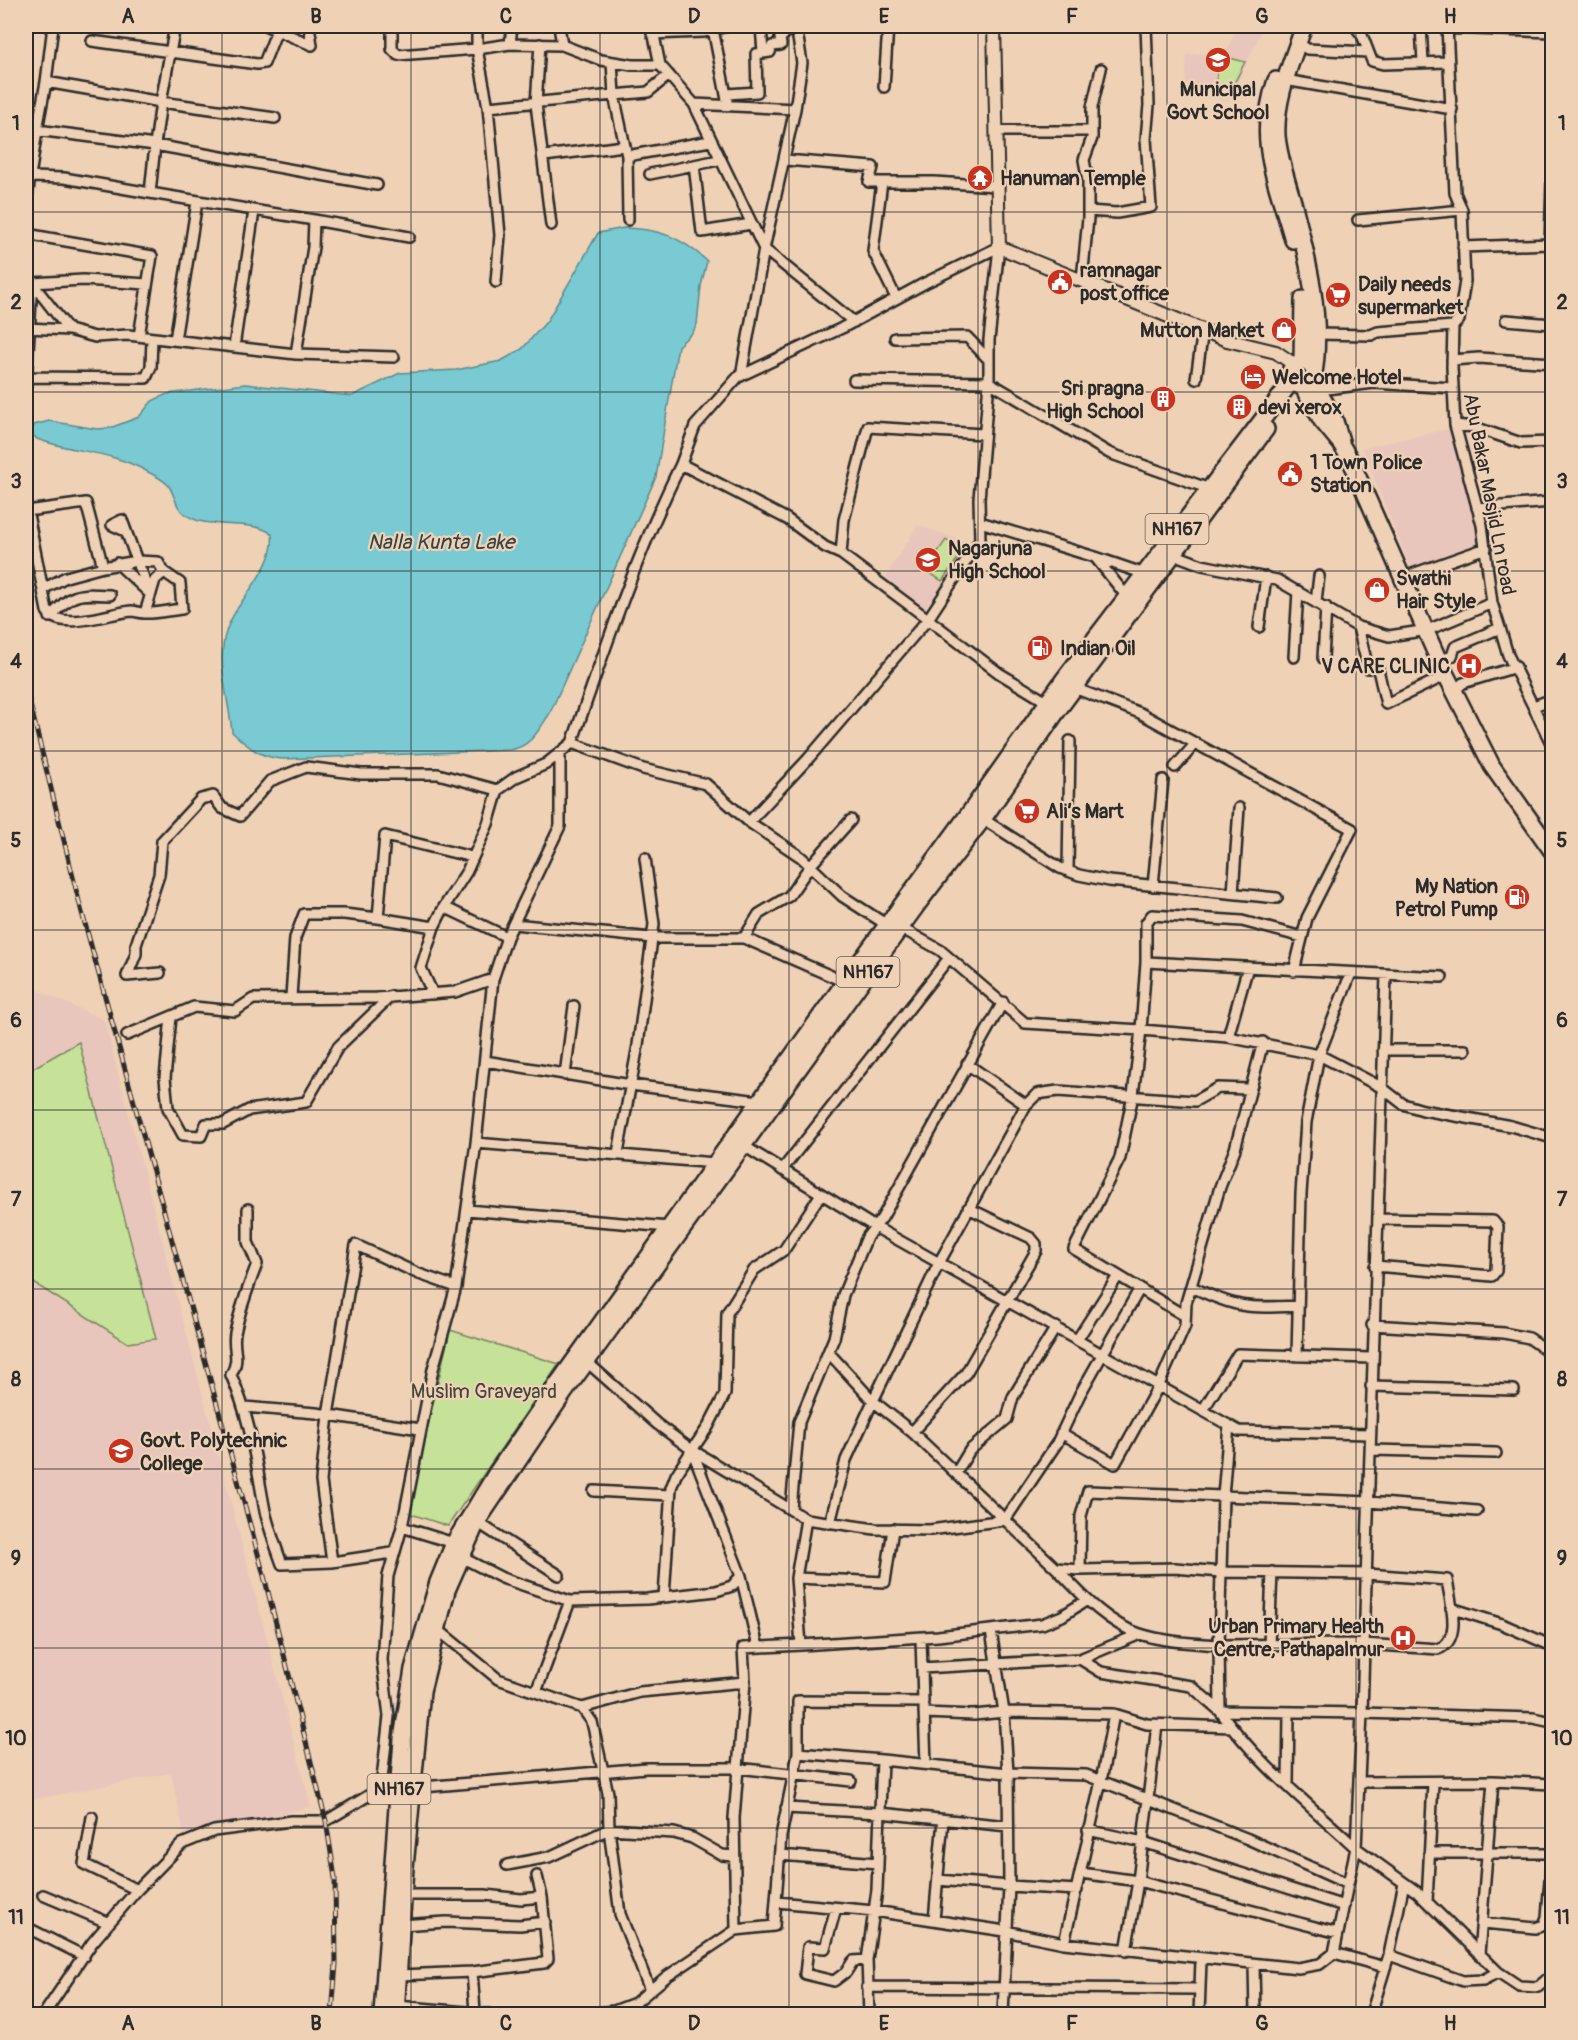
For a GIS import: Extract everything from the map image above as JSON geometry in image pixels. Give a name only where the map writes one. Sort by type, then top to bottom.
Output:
[{"type":"main road","name":"NH167","points":[[1295,26],[1268,106],[1266,138],[1299,263],[1304,316],[1298,364],[1290,372],[1306,382]]},
{"type":"main road","points":[[1304,26],[1285,80],[1279,109],[1277,137],[1302,234],[1316,334],[1306,382],[1322,421],[1341,444],[1401,578],[1428,630],[1439,661],[1507,790],[1552,851]]},
{"type":"main road","name":"NH167","points":[[397,2010],[406,1785],[402,1739],[413,1669],[440,1575],[460,1549],[564,1393],[744,1146],[894,926],[1207,488],[1306,382]]},
{"type":"main road","name":"NH167","points":[[382,2014],[406,1785],[422,1691],[436,1628],[460,1549],[497,1472],[845,982],[983,819],[1053,706],[1074,688],[1173,554],[1306,382]]},
{"type":"street","points":[[26,204],[53,26]]},
{"type":"street","points":[[150,193],[161,102],[175,26]]},
{"type":"street","points":[[267,26],[312,45],[309,26]]},
{"type":"street","points":[[392,26],[392,49],[398,55],[510,44],[540,44],[562,45],[612,62],[660,65]]},
{"type":"street","points":[[477,26],[477,49],[488,107],[500,235],[496,282]]},
{"type":"street","points":[[510,44],[512,26]]},
{"type":"street","points":[[559,26],[562,45]]},
{"type":"street","points":[[728,26],[703,32],[652,30],[660,65],[694,104],[719,160],[764,249],[854,322]]},
{"type":"street","points":[[761,26],[763,53]]},
{"type":"street","points":[[727,94],[757,92],[756,54],[770,52],[772,46],[781,45],[780,38],[795,26],[802,63],[795,109],[764,249],[741,376]]},
{"type":"street","points":[[884,87],[888,26]]},
{"type":"street","points":[[749,822],[808,759],[928,619],[980,540],[983,434],[999,247],[994,26]]},
{"type":"street","points":[[1088,211],[1117,213],[1151,207],[1146,139],[1149,105],[1146,26]]},
{"type":"street","points":[[1355,26],[1362,35],[1372,61],[1383,64],[1448,62]]},
{"type":"street","points":[[1421,26],[1423,62]]},
{"type":"street","points":[[1447,26],[1552,32]]},
{"type":"street","name":"Abu Bakar Masjid Ln road","points":[[1447,26],[1455,193],[1462,210],[1463,247],[1463,302],[1460,320],[1453,326],[1452,388],[1455,425],[1486,548],[1492,603],[1508,655],[1552,745]]},
{"type":"street","points":[[713,28],[729,106]]},
{"type":"street","points":[[92,41],[264,63],[277,30]]},
{"type":"street","points":[[1298,42],[1307,49],[1368,52]]},
{"type":"street","points":[[540,44],[536,104],[551,225]]},
{"type":"street","points":[[612,62],[614,95],[627,156],[628,220]]},
{"type":"street","points":[[1082,280],[1088,211],[1088,182],[1084,160],[1092,131],[1092,108],[1101,69]]},
{"type":"street","points":[[488,107],[648,92],[669,75]]},
{"type":"street","points":[[1285,80],[1452,109]]},
{"type":"street","points":[[46,81],[161,102],[275,118]]},
{"type":"street","points":[[694,104],[795,109]]},
{"type":"street","points":[[37,130],[155,145],[376,185]]},
{"type":"street","points":[[996,131],[1092,131]]},
{"type":"street","points":[[627,156],[710,141]]},
{"type":"street","points":[[544,156],[624,146]]},
{"type":"street","points":[[650,174],[719,160]]},
{"type":"street","points":[[785,160],[873,167],[869,183],[934,182],[996,186]]},
{"type":"street","points":[[694,165],[702,232],[751,224]]},
{"type":"street","points":[[30,177],[64,178],[410,237]]},
{"type":"street","points":[[882,182],[873,250],[896,298]]},
{"type":"street","points":[[1463,247],[1551,244],[1552,182]]},
{"type":"street","points":[[175,340],[197,202]]},
{"type":"street","points":[[1358,220],[1462,210]]},
{"type":"street","points":[[234,346],[254,211]]},
{"type":"street","points":[[297,354],[313,248],[314,220]]},
{"type":"street","points":[[26,234],[152,256],[139,336]]},
{"type":"street","points":[[433,993],[421,968],[434,927],[467,871],[488,824],[498,790],[516,777],[546,764],[572,743],[624,597],[695,426],[741,376],[854,322],[896,298],[999,247],[1227,340],[1276,351],[1298,364]]},
{"type":"street","points":[[29,280],[26,381],[146,378],[151,367],[152,338]]},
{"type":"street","points":[[29,280],[83,280],[147,284]]},
{"type":"street","points":[[29,280],[69,330]]},
{"type":"street","points":[[1506,320],[1552,324]]},
{"type":"street","points":[[1316,334],[1371,335],[1378,332],[1453,326]]},
{"type":"street","points":[[27,328],[69,330],[95,337],[139,336],[297,354],[394,357]]},
{"type":"street","points":[[1196,378],[1203,330]]},
{"type":"street","points":[[894,338],[953,335],[967,338],[989,360]]},
{"type":"street","points":[[1452,360],[1488,358],[1552,363]]},
{"type":"street","points":[[854,380],[989,382],[1109,453],[1207,488]]},
{"type":"street","points":[[1306,382],[1452,388]]},
{"type":"street","points":[[1455,425],[1474,427],[1521,443],[1552,442]]},
{"type":"street","points":[[840,554],[844,520],[868,427],[983,434]]},
{"type":"street","points":[[681,464],[787,519],[825,547],[840,554],[999,673],[1053,706]]},
{"type":"street","points":[[50,617],[26,508],[86,502],[103,567]]},
{"type":"street","points":[[1477,508],[1552,502]]},
{"type":"street","points":[[980,522],[1145,574]]},
{"type":"street","points":[[125,531],[151,594]]},
{"type":"street","points":[[1401,578],[1486,548]]},
{"type":"street","points":[[1173,554],[1202,565],[1277,580],[1358,627],[1389,636],[1428,630],[1492,603]]},
{"type":"street","points":[[1095,557],[1128,598]]},
{"type":"street","points":[[43,589],[66,577],[117,563],[137,561],[158,562],[164,572],[180,583],[182,609],[145,614],[134,611],[80,620],[58,620],[50,617]]},
{"type":"street","points":[[117,563],[151,594]]},
{"type":"street","points":[[145,614],[155,580],[164,572]]},
{"type":"street","points":[[1316,601],[1319,576]]},
{"type":"street","points":[[1259,627],[1266,577]]},
{"type":"street","points":[[1294,657],[1298,591]]},
{"type":"street","points":[[50,617],[65,600],[78,593],[110,595]]},
{"type":"street","points":[[1323,658],[1326,607]]},
{"type":"street","points":[[1358,627],[1368,668],[1377,665],[1386,704],[1447,675]]},
{"type":"street","points":[[1439,661],[1452,656],[1455,647],[1500,628]]},
{"type":"street","points":[[1455,690],[1463,683],[1516,668]]},
{"type":"street","points":[[1074,688],[1140,713],[1352,829],[1308,918],[1294,971]]},
{"type":"street","points":[[1534,706],[1552,699]]},
{"type":"street","points":[[1068,871],[1070,741]]},
{"type":"street","points":[[572,743],[643,769],[706,784],[749,822],[810,866],[842,896],[894,926],[924,939],[1003,1002],[1025,1023],[1228,1036],[1263,1042],[1319,1055],[1381,1087],[1404,1104],[1423,1110],[1512,1126],[1552,1138]]},
{"type":"street","points":[[1175,767],[1196,743]]},
{"type":"street","points":[[381,1788],[389,1716],[382,1660],[388,1576],[392,1553],[402,1527],[433,1369],[456,1287],[476,1143],[493,979],[513,924],[560,826],[560,753]]},
{"type":"street","points":[[160,973],[127,976],[136,954],[136,945],[159,875],[162,841],[201,799],[213,796],[222,808],[240,816],[270,781],[306,767],[361,774],[438,774],[498,790]]},
{"type":"street","points":[[1153,885],[1163,780]]},
{"type":"street","points":[[1233,893],[1239,808]]},
{"type":"street","points":[[983,819],[1068,871],[1109,881],[1277,898]]},
{"type":"street","points":[[744,938],[759,914],[789,896],[810,866],[851,820]]},
{"type":"street","points":[[378,918],[385,836],[472,857]]},
{"type":"street","points":[[618,1153],[631,1085],[654,924],[645,858]]},
{"type":"street","points":[[444,907],[507,938]]},
{"type":"street","points":[[291,997],[295,938],[304,914],[344,914],[434,927]]},
{"type":"street","points":[[1185,1316],[1074,1250],[1120,1158],[1133,1095],[1141,1030],[1146,962],[1146,923],[1152,915],[1242,921],[1302,938]]},
{"type":"street","points":[[513,924],[652,938],[744,938],[845,982]]},
{"type":"street","points":[[782,1170],[949,958]]},
{"type":"street","points":[[1146,962],[1442,977]]},
{"type":"street","points":[[1228,1036],[1248,967]]},
{"type":"street","points":[[1297,1356],[1306,1122],[1319,1055],[1351,973]]},
{"type":"street","points":[[777,1902],[874,1911],[1005,1931],[1064,1943],[1254,1965],[1298,1968],[1320,1964],[1334,1953],[1356,1848],[1372,1450],[1370,1434],[1371,1358],[1386,975]]},
{"type":"street","points":[[127,1035],[194,1007],[235,1011],[253,999],[377,998],[455,992],[493,979]]},
{"type":"street","points":[[171,1017],[165,1078],[168,1108],[183,1135],[201,1136],[206,1124],[223,1124],[249,1110],[306,1102],[338,1047],[392,996]]},
{"type":"street","points":[[791,1509],[799,1422],[829,1353],[843,1295],[867,1236],[875,1227],[1003,1002]]},
{"type":"street","points":[[565,1074],[574,1006]]},
{"type":"street","points":[[1062,1433],[1115,1464],[1159,1385],[1185,1326],[1192,1287],[1220,1187],[1235,1149],[1263,1042]]},
{"type":"street","points":[[1383,1050],[1465,1050]]},
{"type":"street","points":[[485,1061],[631,1085],[759,1101]]},
{"type":"street","points":[[967,1064],[1026,1105]]},
{"type":"street","points":[[830,1522],[846,1460],[873,1401],[939,1263],[1026,1105],[1037,1094],[1058,1091],[1195,1101],[1218,1088],[1249,1089]]},
{"type":"street","points":[[476,1143],[715,1162]]},
{"type":"street","points":[[744,1146],[875,1227],[1239,1431],[1370,1434]]},
{"type":"street","points":[[664,1597],[670,1495],[676,1475],[708,1427],[725,1394],[727,1313],[754,1270],[784,1250],[821,1194]]},
{"type":"street","points":[[912,1432],[966,1373],[1036,1251],[1036,1244],[1031,1238],[968,1208]]},
{"type":"street","points":[[248,1209],[248,1242],[257,1264],[244,1296],[234,1337],[238,1363],[231,1375],[244,1407],[256,1452],[266,1512],[282,1564],[332,1562],[392,1553]]},
{"type":"street","points":[[467,1209],[669,1227]]},
{"type":"street","points":[[1375,1266],[1492,1276],[1496,1271],[1498,1227],[1492,1221],[1378,1219]]},
{"type":"street","points":[[332,1562],[321,1480],[328,1415],[356,1245],[419,1274],[456,1287]]},
{"type":"street","points":[[1077,1340],[1118,1276]]},
{"type":"street","points":[[1192,1287],[1226,1303],[1248,1308],[1298,1306]]},
{"type":"street","points":[[587,1362],[657,1425],[692,1450],[806,1519],[893,1529],[930,1530],[1005,1520],[1062,1433],[1101,1355],[1140,1288]]},
{"type":"street","points":[[1372,1325],[1504,1333],[1529,1338],[1552,1354]]},
{"type":"street","points":[[956,1473],[970,1450],[1007,1419],[1013,1397],[1056,1327]]},
{"type":"street","points":[[829,1353],[873,1401],[912,1432],[956,1473],[1056,1568],[1086,1600],[1111,1619],[1140,1634],[1175,1641],[1219,1645],[1364,1644],[1438,1649],[1446,1646],[1453,1628],[1447,1580],[1367,1574],[1221,1572],[1175,1568],[1080,1570],[1056,1568]]},
{"type":"street","points":[[1203,1410],[1238,1354],[1371,1358]]},
{"type":"street","points":[[1371,1386],[1514,1390]]},
{"type":"street","points":[[244,1407],[328,1415],[420,1429]]},
{"type":"street","points":[[1220,1711],[1222,1496],[1229,1425]]},
{"type":"street","points":[[692,1450],[741,1576],[758,1647]]},
{"type":"street","points":[[1372,1450],[1496,1453]]},
{"type":"street","points":[[594,1491],[670,1495]]},
{"type":"street","points":[[1080,1570],[1081,1516],[1089,1491],[1369,1502],[1477,1511]]},
{"type":"street","points":[[801,1645],[796,1578],[806,1519]]},
{"type":"street","points":[[477,1522],[559,1575]]},
{"type":"street","points":[[402,1527],[460,1549],[502,1578],[570,1601],[716,1592],[732,1586],[741,1576]]},
{"type":"street","points":[[796,1578],[885,1582],[893,1529]]},
{"type":"street","points":[[1269,1645],[1272,1572]]},
{"type":"street","points":[[736,1930],[734,1856],[745,1682],[743,1648],[921,1638],[1042,1624],[1062,1616],[1086,1600]]},
{"type":"street","points":[[536,1692],[570,1601]]},
{"type":"street","points":[[1450,1608],[1502,1624],[1552,1646]]},
{"type":"street","points":[[436,1628],[498,1679],[582,1708],[640,1692],[745,1682]]},
{"type":"street","points":[[991,1631],[1004,1712],[1008,1773],[1010,1886],[1005,1931],[1003,2014]]},
{"type":"street","points":[[922,1668],[1080,1659],[1140,1634]]},
{"type":"street","points":[[921,1638],[926,1764]]},
{"type":"street","points":[[1080,1659],[1101,1672],[1191,1686],[1220,1711],[1232,1727],[1288,1784],[1356,1848],[1427,1902],[1498,1972],[1519,1986],[1539,1987],[1552,1975]]},
{"type":"street","points":[[588,2014],[614,2011],[635,2003],[736,1930],[774,1926],[786,1808],[798,1753],[798,1701],[923,1702]]},
{"type":"street","points":[[582,1708],[592,1722],[610,1809],[609,1829],[620,1914],[650,1990]]},
{"type":"street","points":[[1220,1711],[1533,1718],[1552,1722]]},
{"type":"street","points":[[1288,1784],[1289,1712]]},
{"type":"street","points":[[924,1713],[1113,1714],[1157,1725],[1232,1727]]},
{"type":"street","points":[[1064,1943],[1101,1781],[1113,1714]]},
{"type":"street","points":[[1126,1951],[1138,1881],[1157,1725]]},
{"type":"street","points":[[798,1753],[1008,1773],[1086,1775],[1248,1839],[1348,1884]]},
{"type":"street","points":[[869,2014],[867,1960],[878,1863],[882,1760]]},
{"type":"street","points":[[44,2014],[84,1956],[137,1890],[182,1844],[214,1831],[291,1821],[326,1821],[381,1788],[406,1785],[603,1773],[646,1768],[738,1768],[851,1781]]},
{"type":"street","points":[[1359,1782],[1493,1781],[1552,1784]]},
{"type":"street","points":[[1479,1954],[1493,1781]]},
{"type":"street","points":[[1427,1902],[1433,1782]]},
{"type":"street","points":[[786,1808],[880,1813],[1008,1826]]},
{"type":"street","points":[[92,1817],[84,1864],[137,1890]]},
{"type":"street","points":[[934,1920],[943,1820]]},
{"type":"street","points":[[507,1865],[549,1857],[609,1829],[674,1833],[692,1838],[722,1855],[734,1856]]},
{"type":"street","points":[[1088,1830],[1143,1842],[1344,1906]]},
{"type":"street","points":[[1429,1853],[1552,1854],[1547,1917],[1544,1925],[1535,1928],[1483,1923]]},
{"type":"street","points":[[780,1855],[878,1863]]},
{"type":"street","points":[[1081,1873],[1138,1881],[1338,1933]]},
{"type":"street","points":[[399,1975],[472,1972],[544,1963],[549,1953],[543,1898],[537,1876]]},
{"type":"street","points":[[939,1880],[1077,1890]]},
{"type":"street","points":[[1375,2014],[1404,1883]]},
{"type":"street","points":[[43,1895],[109,1923]]},
{"type":"street","points":[[403,1895],[543,1898]]},
{"type":"street","points":[[836,1908],[825,1948],[808,1947],[805,1974],[834,1981],[846,1972],[853,1961],[867,1960]]},
{"type":"street","points":[[401,1925],[446,1922],[520,1925],[545,1922]]},
{"type":"street","points":[[26,1927],[84,1956]]},
{"type":"street","points":[[1334,1953],[1385,1967]]},
{"type":"street","points":[[1389,1955],[1463,1981],[1483,1980],[1498,1972]]},
{"type":"street","points":[[1199,2014],[1201,1959]]},
{"type":"street","points":[[1254,1965],[1254,2014]]},
{"type":"street","points":[[472,1972],[476,2012]]},
{"type":"street","points":[[867,1987],[1003,1986],[1199,1989]]},
{"type":"street","points":[[397,2010],[489,2014]]},
{"type":"shaded area","name":"Municipal Govt School","points":[[1238,26],[1264,26],[1228,102],[1185,90],[1187,55],[1227,51]]},
{"type":"shaded area","points":[[1453,428],[1482,545],[1411,570],[1362,448]]},
{"type":"shaded area","name":"Nagarjuna High School","points":[[918,525],[971,544],[929,611],[885,577]]},
{"type":"shaded area","name":"Govt. Polytechnic College","points":[[26,985],[104,1020],[311,1807],[184,1834],[171,1773],[26,1801]]},
{"type":"green space","points":[[1219,55],[1245,62],[1228,95],[1215,91]]},
{"type":"green space","points":[[946,540],[963,551],[942,581],[925,570]]},
{"type":"green space","points":[[79,1042],[156,1339],[128,1343],[26,1278],[26,1072]]},
{"type":"green space","name":"Muslim Graveyard","points":[[450,1330],[559,1364],[448,1526],[408,1513]]},
{"type":"water","name":"Nalla Kunta Lake","points":[[624,228],[648,230],[669,236],[679,240],[707,261],[701,286],[697,324],[693,332],[678,346],[656,477],[550,713],[538,732],[523,746],[509,750],[283,759],[261,754],[249,747],[232,732],[224,682],[223,644],[231,620],[268,559],[272,547],[272,534],[256,527],[196,520],[183,513],[169,486],[158,477],[120,460],[37,439],[31,433],[34,425],[49,421],[97,429],[110,428],[139,417],[152,401],[167,394],[245,384],[352,396],[400,373],[456,370],[501,361],[522,349],[547,321],[598,233]]},
{"type":"railway","points":[[26,688],[81,909],[263,1572],[326,1821],[335,1878],[336,1964],[332,2014]]},
{"type":"place","name":"Municipal Govt School","points":[[1218,60]]},
{"type":"place","name":"Hanuman Temple","points":[[980,178]]},
{"type":"place","name":"ramnagar post office","points":[[1060,282]]},
{"type":"place","name":"Daily needs supermarket","points":[[1338,295]]},
{"type":"place","name":"Mutton Market","points":[[1284,330]]},
{"type":"place","name":"Welcome Hotel","points":[[1253,377]]},
{"type":"place","name":"Sri pragna High School","points":[[1163,399]]},
{"type":"place","name":"devi xerox","points":[[1239,407]]},
{"type":"place","name":"1 Town Police Station","points":[[1290,474]]},
{"type":"place","name":"Nagarjuna High School","points":[[928,560]]},
{"type":"place","name":"Swathi Hair Style","points":[[1377,590]]},
{"type":"place","name":"Indian Oil","points":[[1040,648]]},
{"type":"place","name":"V CARE CLINIC","points":[[1469,666]]},
{"type":"place","name":"Ali’s Mart","points":[[1027,811]]},
{"type":"place","name":"My Nation Petrol Pump","points":[[1517,897]]},
{"type":"place","name":"Govt. Polytechnic College","points":[[121,1451]]},
{"type":"place","name":"Urban Primary Health Centre, Pathapalmur","points":[[1403,1638]]}]
